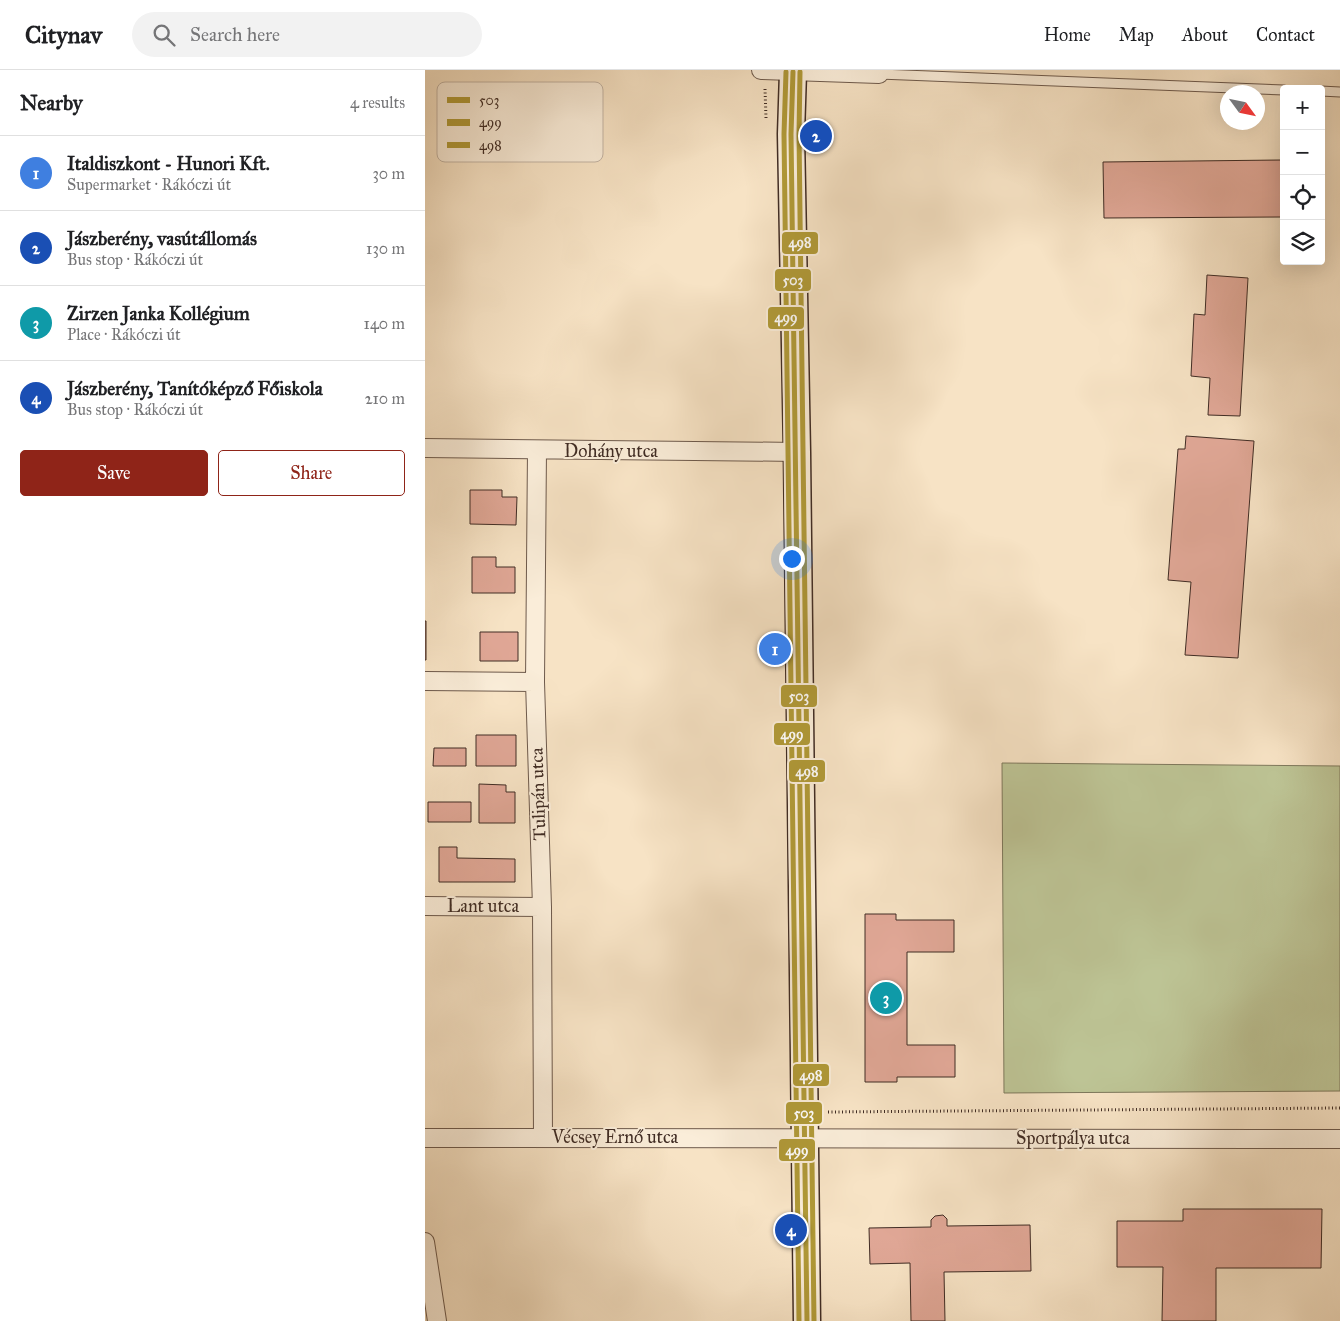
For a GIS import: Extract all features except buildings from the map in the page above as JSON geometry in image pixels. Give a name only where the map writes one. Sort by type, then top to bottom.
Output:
[{"type":"street","points":[[807,1321],[793,170],[777,71],[868,73]]},
{"type":"street","name":"Dohány utca","points":[[425,448],[797,452]]},
{"type":"street","name":"Tulipán utca","points":[[537,450],[535,682],[542,907],[543,1138]]},
{"type":"street","points":[[425,681],[535,682]]},
{"type":"street","name":"Lant utca","points":[[425,906],[542,907]]},
{"type":"street","name":"Vécsey Ernő utca","points":[[425,1138],[806,1137]]},
{"type":"street","name":"Sportpálya utca","points":[[806,1137],[1340,1139]]},
{"type":"street","points":[[425,1242],[437,1321]]},
{"type":"lane","points":[[868,73],[1280,90]]},
{"type":"lane","points":[[1325,91],[1340,92]]},
{"type":"path","points":[[838,1113],[1340,1108]]},
{"type":"green space","points":[[1002,763],[1340,766],[1340,1091],[1004,1093]]},
{"type":"transit line","name":"499","points":[[786,72],[784,134],[799,1321]]},
{"type":"transit line","name":"503","points":[[793,72],[791,134],[807,1321]]},
{"type":"transit line","name":"498","points":[[800,72],[799,134],[814,1321]]},
{"type":"place","name":"Jászberény, vasútállomás","points":[[816,136]]},
{"type":"place","name":"Italdiszkont - Hunori Kft.","points":[[775,649]]},
{"type":"place","name":"Zirzen Janka Kollégium","points":[[886,998]]},
{"type":"place","name":"Jászberény, Tanítóképző Főiskola","points":[[791,1230]]}]
